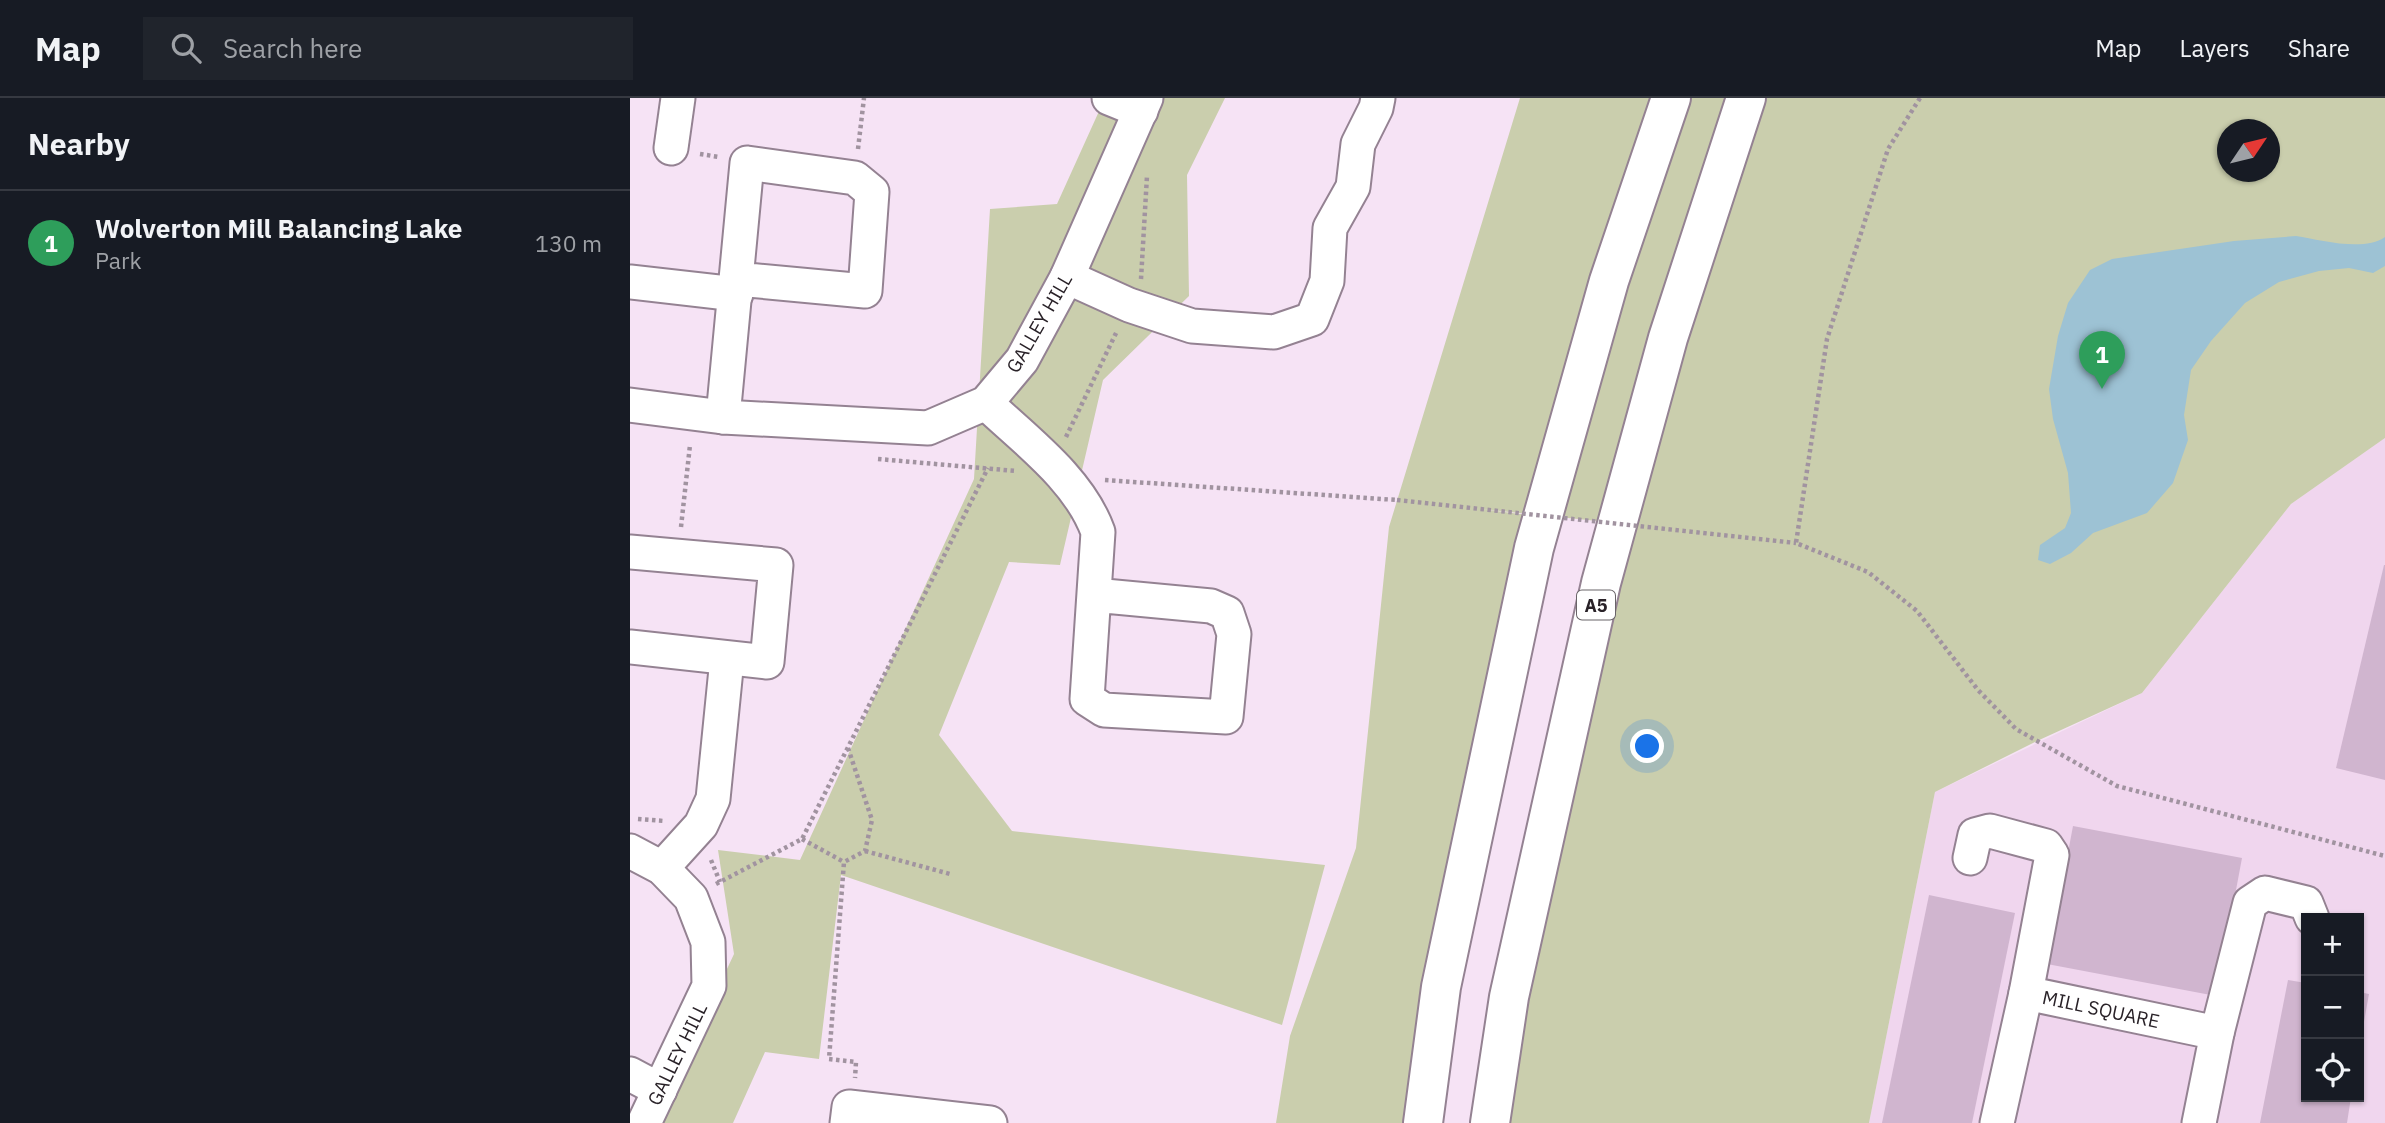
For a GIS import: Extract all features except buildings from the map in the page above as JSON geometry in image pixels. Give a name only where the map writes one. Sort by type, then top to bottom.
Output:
[{"type":"highway","points":[[1423,1123],[1441,987],[1534,548],[1609,281],[1671,98]]},
{"type":"highway","name":"A5","points":[[1490,1123],[1509,997],[1601,583],[1668,338],[1746,98]]},
{"type":"street","points":[[671,148],[678,98]]},
{"type":"street","points":[[1109,98],[1143,105]]},
{"type":"street","points":[[1067,277],[1129,305],[1192,326],[1274,332],[1312,319],[1327,281],[1330,228],[1353,187],[1358,144],[1376,108],[1377,98]]},
{"type":"street","name":"GALLEY HILL","points":[[630,405],[723,417],[928,428],[986,403],[1022,360],[1067,277],[1143,105]]},
{"type":"street","points":[[630,282],[737,287],[864,291],[872,192],[855,178],[747,163],[737,287],[723,417]]},
{"type":"street","points":[[986,403],[1063,477],[1092,515],[1098,531],[1087,699],[1104,710],[1226,717],[1234,634],[1227,613],[1211,606],[1094,595]]},
{"type":"street","points":[[630,552],[776,565],[767,662],[630,647]]},
{"type":"street","points":[[662,868],[701,825],[713,799],[727,659]]},
{"type":"street","points":[[1969,858],[1976,835],[1990,831],[2046,846],[2052,855],[2026,993]]},
{"type":"street","name":"GALLEY HILL","points":[[630,850],[662,868],[691,898],[708,942],[709,986],[644,1123]]},
{"type":"street","points":[[2199,1123],[2217,1033],[2250,903],[2266,893],[2306,903],[2310,913]]},
{"type":"street","name":"MILL SQUARE","points":[[1997,1123],[2026,993],[2217,1033]]},
{"type":"street","points":[[630,1074],[660,1090]]},
{"type":"street","points":[[851,1115],[990,1123]]},
{"type":"path","points":[[855,178],[864,98]]},
{"type":"path","points":[[1796,543],[1827,339],[1888,149],[1920,98]]},
{"type":"path","points":[[671,148],[747,163]]},
{"type":"path","points":[[678,556],[690,445]]},
{"type":"path","points":[[691,898],[802,839],[988,468]]},
{"type":"path","points":[[1397,500],[1796,543],[1868,572],[1917,611],[1978,690],[2016,729],[2117,786],[2385,856]]},
{"type":"path","points":[[848,748],[872,820],[865,851]]},
{"type":"path","points":[[802,839],[844,862]]},
{"type":"path","points":[[844,862],[865,851],[950,874]]},
{"type":"path","points":[[844,862],[829,1059],[856,1062],[851,1115]]},
{"type":"shaded area","points":[[2385,438],[2385,1123],[1869,1123],[1935,792],[2142,693],[2291,504]]},
{"type":"green space","points":[[1105,98],[1225,98],[1187,175],[1189,296],[1103,380],[1060,565],[1009,562],[939,735],[1012,831],[1325,865],[1282,1025],[841,875],[819,1059],[765,1052],[733,1123],[655,1123],[734,954],[718,850],[800,860],[974,479],[990,209],[1057,204]]},
{"type":"green space","points":[[1520,98],[2385,98],[2385,438],[2291,504],[2142,693],[1935,792],[1869,1123],[1490,1123],[1617,523],[1481,509],[1543,517],[1423,1123],[1276,1123],[1290,1036],[1356,848],[1389,527]]},
{"type":"water","points":[[2296,236],[2354,244],[2366,244],[2385,237],[2385,266],[2373,273],[2349,268],[2319,271],[2279,282],[2245,303],[2211,341],[2191,370],[2184,415],[2188,440],[2173,483],[2147,513],[2093,533],[2071,553],[2050,564],[2038,560],[2040,545],[2065,528],[2071,513],[2068,473],[2053,419],[2049,389],[2058,336],[2068,303],[2090,270],[2112,259],[2234,241]]},
{"type":"place","name":"Wolverton Mill Balancing Lake","points":[[2102,389]]}]
